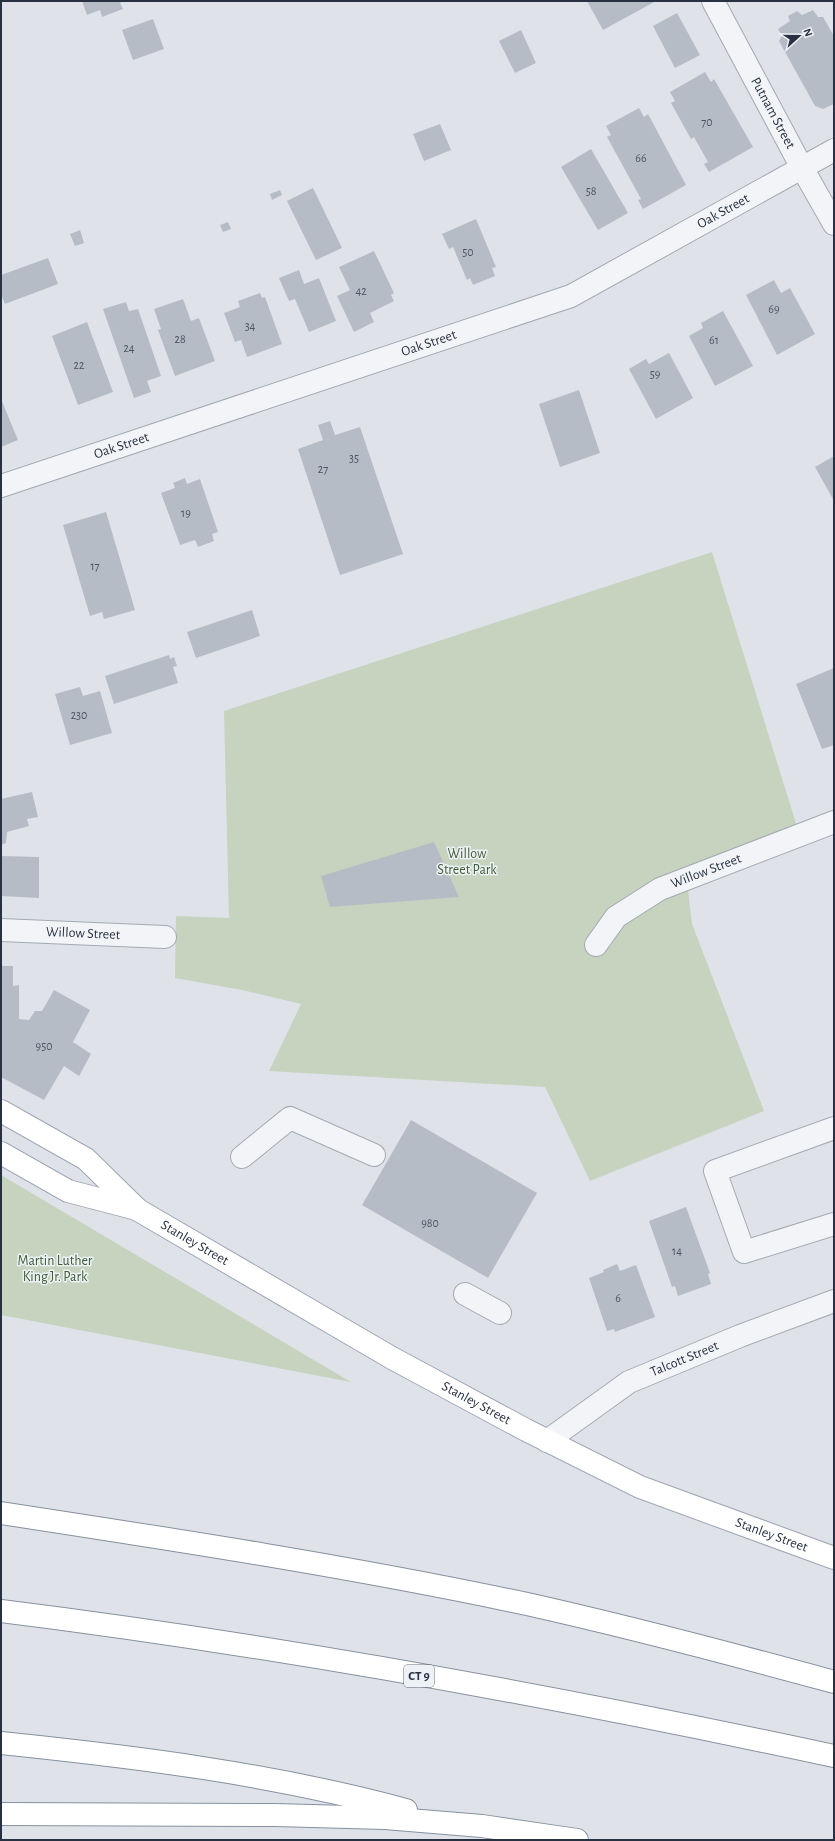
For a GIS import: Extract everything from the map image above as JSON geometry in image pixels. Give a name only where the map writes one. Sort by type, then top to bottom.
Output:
[{"type":"main road","name":"Stanley Street","points":[[1,1111],[86,1159],[138,1210],[392,1358],[547,1441],[645,1489],[834,1558]]},
{"type":"main road","name":"Stanley Street","points":[[1,1153],[68,1191],[138,1210]]},
{"type":"main road","points":[[1,1513],[204,1544],[426,1584],[594,1620],[834,1682]]},
{"type":"main road","name":"CT 9","points":[[1,1611],[176,1635],[531,1695],[834,1756]]},
{"type":"main road","points":[[1,1743],[122,1756],[250,1775],[364,1799],[448,1822]]},
{"type":"main road","points":[[1,1814],[275,1815],[385,1818],[448,1822],[577,1840]]},
{"type":"street","name":"Putnam Street","points":[[713,1],[801,166],[834,224]]},
{"type":"street","name":"Oak Street","points":[[1,486],[571,296],[801,166],[834,150]]},
{"type":"street","name":"Willow Street","points":[[596,945],[616,916],[660,889],[834,822]]},
{"type":"street","name":"Willow Street","points":[[1,930],[165,937]]},
{"type":"street","points":[[242,1157],[290,1118],[374,1155]]},
{"type":"street","points":[[834,1128],[716,1171],[744,1252],[834,1224]]},
{"type":"street","points":[[465,1294],[500,1312]]},
{"type":"street","name":"Talcott Street","points":[[547,1441],[629,1382],[740,1336],[834,1301]]},
{"type":"green space","name":"Willow Street Park","points":[[712,552],[798,830],[686,873],[692,924],[764,1111],[590,1181],[545,1087],[269,1071],[301,1004],[242,990],[175,978],[176,916],[229,918],[224,711]]},
{"type":"green space","name":"Martin Luther King Jr. Park","points":[[1,1175],[351,1382],[1,1315]]},
{"type":"building","points":[[82,1],[124,1],[120,3],[123,9],[102,17],[100,10],[87,15]]},
{"type":"building","points":[[587,1],[656,1],[603,30]]},
{"type":"building","points":[[813,10],[818,17],[823,17],[834,36],[834,104],[823,109],[815,106],[779,41],[782,36],[778,29],[790,21],[788,16],[797,11],[802,15]]},
{"type":"building","points":[[677,13],[700,55],[675,68],[653,26]]},
{"type":"building","points":[[153,19],[164,49],[133,60],[122,30]]},
{"type":"building","points":[[521,30],[536,63],[515,73],[499,41]]},
{"type":"building","points":[[705,72],[711,82],[714,79],[753,147],[709,172],[704,164],[708,162],[694,137],[691,139],[671,103],[675,101],[670,92]]},
{"type":"building","points":[[639,108],[644,117],[648,114],[686,185],[643,209],[638,200],[641,199],[607,137],[611,135],[606,126]]},
{"type":"building","points":[[440,124],[451,150],[424,161],[413,134]]},
{"type":"building","points":[[591,149],[628,213],[598,230],[561,167]]},
{"type":"building","points":[[313,188],[342,248],[316,260],[287,201]]},
{"type":"building","points":[[280,190],[282,195],[272,200],[270,194]]},
{"type":"building","points":[[476,219],[496,267],[492,268],[495,276],[473,285],[470,278],[467,280],[453,247],[449,249],[442,234]]},
{"type":"building","points":[[228,222],[231,229],[223,232],[220,225]]},
{"type":"building","points":[[80,230],[84,243],[75,246],[70,234]]},
{"type":"building","points":[[374,251],[394,293],[391,295],[394,301],[370,313],[374,322],[354,332],[337,296],[350,290],[339,267]]},
{"type":"building","points":[[48,258],[58,284],[5,304],[1,294],[1,275]]},
{"type":"building","points":[[299,270],[304,284],[319,278],[336,321],[309,332],[295,299],[289,301],[279,278]]},
{"type":"building","points":[[774,280],[781,293],[790,288],[815,334],[777,355],[746,295]]},
{"type":"building","points":[[260,293],[262,298],[265,297],[282,344],[247,357],[241,340],[235,342],[224,313],[240,307],[238,301]]},
{"type":"building","points":[[183,299],[191,321],[199,318],[215,361],[175,376],[158,330],[161,329],[154,309]]},
{"type":"building","points":[[126,302],[129,311],[138,309],[161,376],[147,381],[151,392],[134,398],[103,309]]},
{"type":"building","points":[[723,311],[753,366],[715,386],[689,336],[703,328],[701,323]]},
{"type":"building","points":[[87,322],[113,392],[78,405],[52,336]]},
{"type":"building","points":[[669,353],[693,398],[656,419],[629,369],[646,359],[649,364]]},
{"type":"building","points":[[579,390],[600,453],[560,467],[539,404]]},
{"type":"building","points":[[1,399],[18,440],[1,447]]},
{"type":"building","points":[[330,421],[335,435],[360,427],[403,554],[340,575],[298,449],[323,440],[318,425]]},
{"type":"building","points":[[834,456],[834,501],[815,467]]},
{"type":"building","points":[[185,478],[187,484],[200,479],[218,532],[212,534],[214,541],[198,547],[195,540],[180,545],[161,493],[175,488],[173,483]]},
{"type":"building","points":[[106,512],[135,610],[104,619],[102,612],[90,616],[63,525]]},
{"type":"building","points":[[252,610],[260,636],[196,658],[187,632]]},
{"type":"building","points":[[169,655],[170,659],[174,657],[177,666],[173,667],[178,683],[114,704],[105,676]]},
{"type":"building","points":[[834,668],[834,745],[822,749],[796,684]]},
{"type":"building","points":[[80,687],[83,696],[100,691],[112,733],[70,745],[55,694]]},
{"type":"building","points":[[32,792],[38,817],[27,819],[29,826],[7,832],[6,843],[1,845],[1,799]]},
{"type":"building","points":[[434,842],[459,897],[330,907],[321,876]]},
{"type":"building","points":[[1,856],[39,857],[39,898],[1,896]]},
{"type":"building","points":[[1,966],[13,966],[13,986],[19,985],[19,1019],[29,1020],[35,1011],[42,1011],[54,990],[90,1010],[73,1042],[91,1054],[79,1076],[64,1066],[44,1100],[1,1077]]},
{"type":"building","points":[[411,1120],[537,1193],[488,1278],[362,1205]]},
{"type":"building","points":[[686,1207],[710,1273],[708,1274],[711,1284],[678,1296],[675,1286],[672,1287],[649,1221]]},
{"type":"building","points":[[617,1264],[620,1271],[636,1265],[655,1317],[615,1332],[614,1329],[607,1331],[589,1278],[604,1272],[603,1270]]}]
